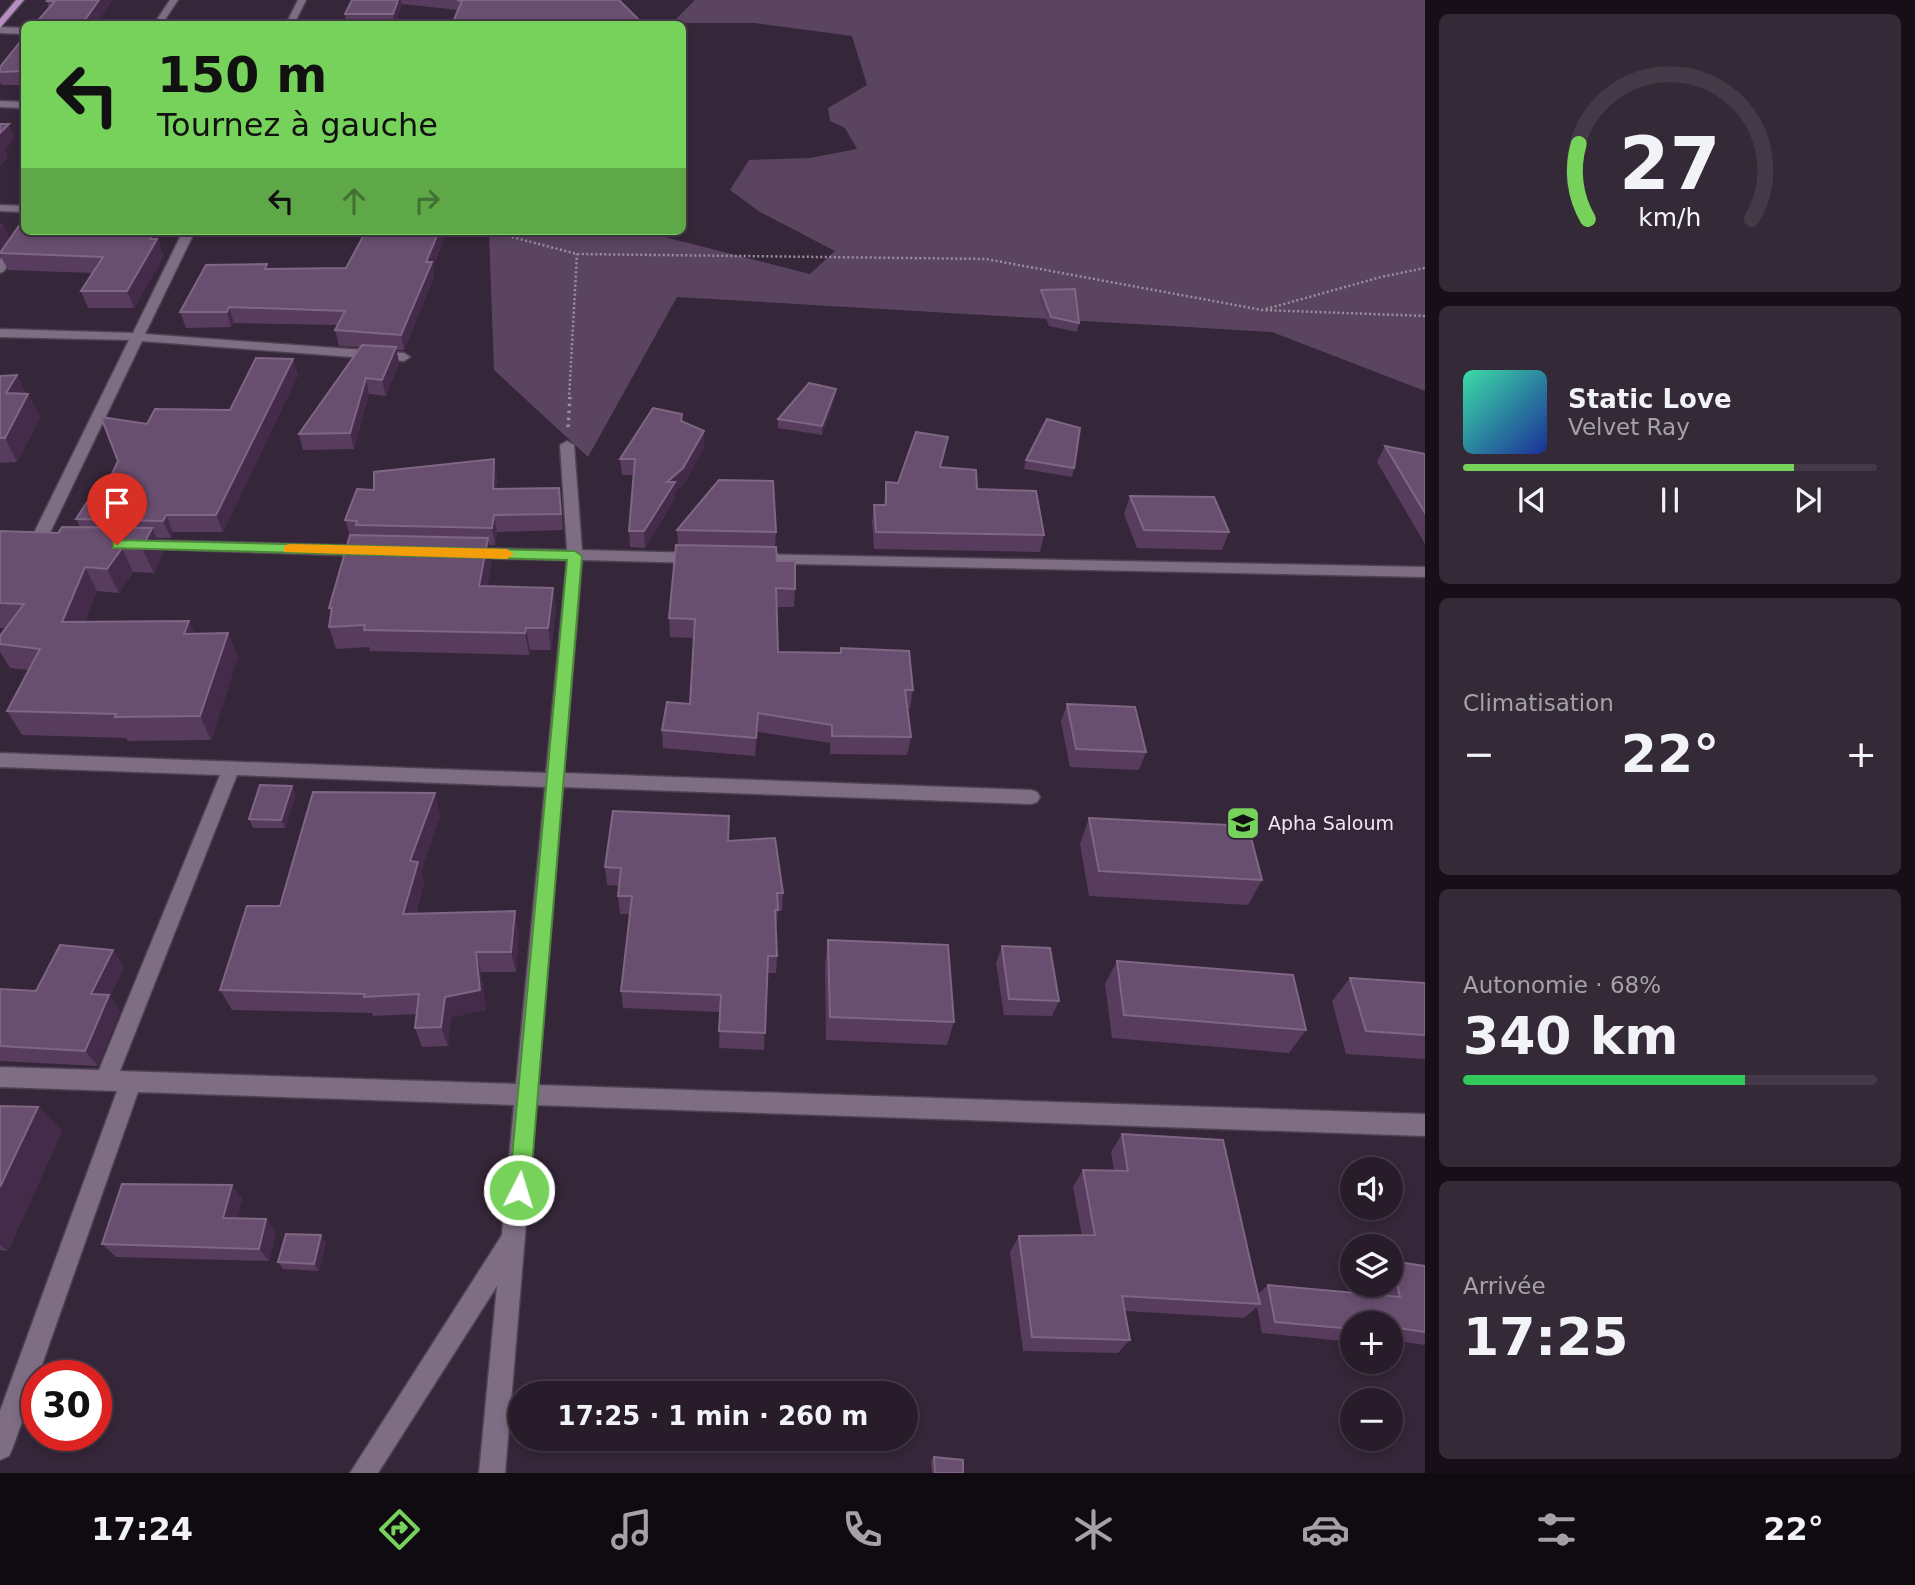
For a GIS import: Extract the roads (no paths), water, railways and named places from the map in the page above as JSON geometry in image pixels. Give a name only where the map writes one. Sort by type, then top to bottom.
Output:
[{"type":"main road","points":[[0,24],[20,0]]},
{"type":"street","points":[[160,21],[174,0]]},
{"type":"street","points":[[292,21],[302,0]]},
{"type":"street","points":[[0,30],[21,31]]},
{"type":"street","points":[[0,104],[21,104]]},
{"type":"street","points":[[0,208],[21,209]]},
{"type":"street","points":[[0,269],[21,235]]},
{"type":"street","points":[[37,543],[187,235]]},
{"type":"street","points":[[0,333],[139,337],[404,357]]},
{"type":"street","points":[[492,1473],[575,556],[567,445]]},
{"type":"street","points":[[120,545],[382,551]]},
{"type":"street","points":[[451,553],[714,558]]},
{"type":"street","points":[[742,559],[1425,572]]},
{"type":"street","points":[[0,760],[1031,797]]},
{"type":"street","points":[[105,1081],[231,769]]},
{"type":"street","points":[[0,1077],[528,1097],[1425,1125]]},
{"type":"street","points":[[0,1447],[131,1082]]},
{"type":"street","points":[[363,1473],[515,1236]]},
{"type":"place","name":"Apha Saloum","points":[[1243,823]]}]
